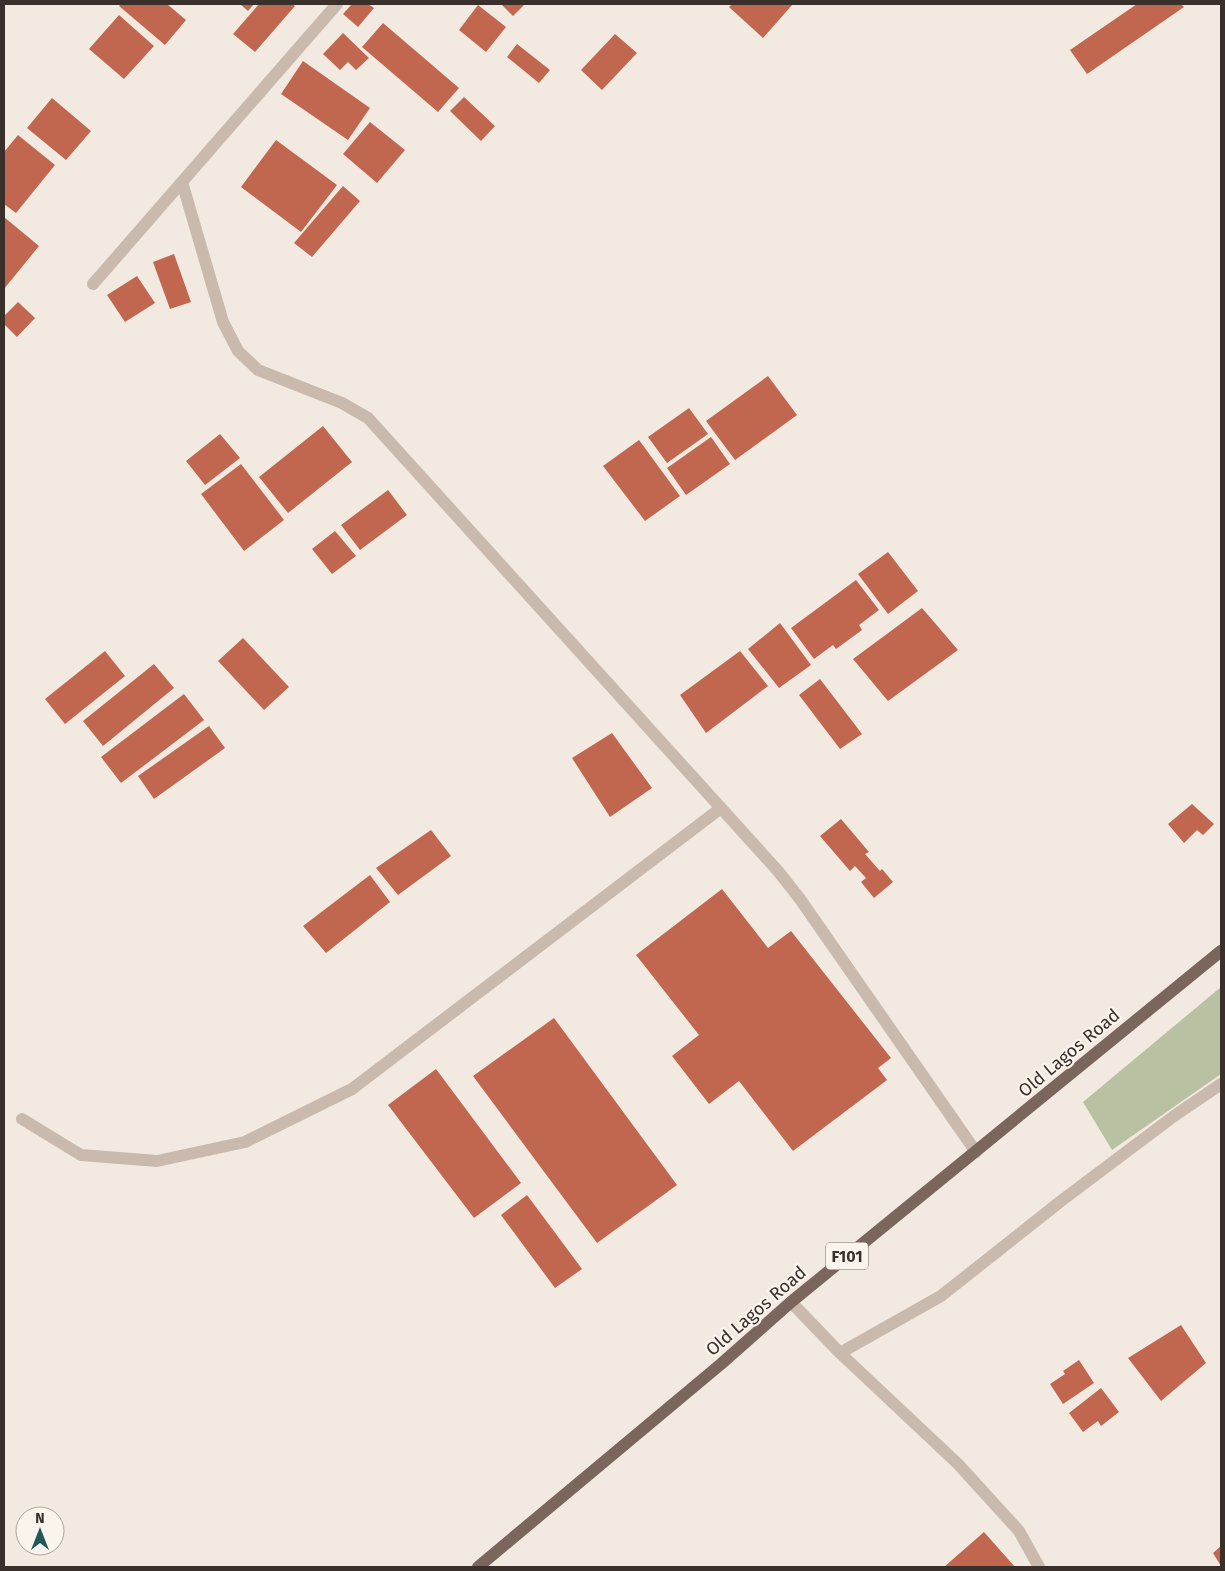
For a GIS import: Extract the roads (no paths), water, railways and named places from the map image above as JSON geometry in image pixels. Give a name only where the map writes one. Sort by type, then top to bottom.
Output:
[{"type":"main road","name":"Old Lagos Road","points":[[478,1567],[721,1364],[791,1302],[1221,951]]},
{"type":"street","points":[[93,284],[338,4]]},
{"type":"street","points":[[182,182],[224,322],[238,350],[258,370],[342,403],[368,418],[778,871],[800,899],[976,1152]]},
{"type":"street","points":[[22,1119],[81,1155],[157,1161],[245,1142],[352,1089],[721,808]]},
{"type":"street","points":[[840,1353],[941,1296],[1068,1196],[1174,1116],[1221,1084]]},
{"type":"street","points":[[791,1302],[840,1353],[958,1464],[1019,1531],[1039,1567]]}]
